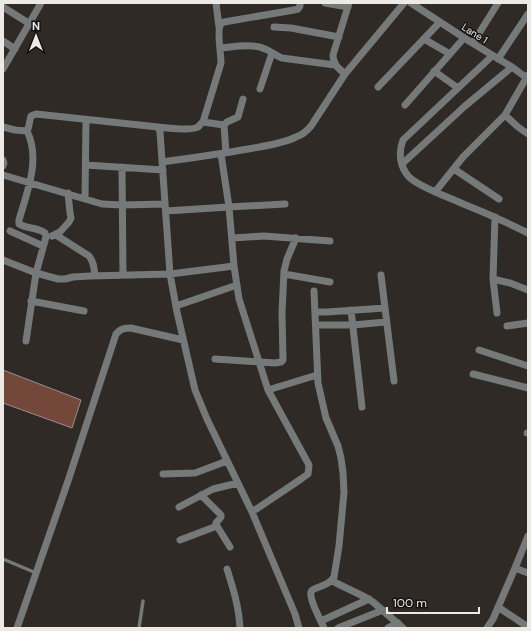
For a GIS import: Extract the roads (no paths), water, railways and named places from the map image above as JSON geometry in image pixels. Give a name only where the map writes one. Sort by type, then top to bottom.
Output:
[{"type":"street","points":[[3,69],[41,3]]},
{"type":"street","points":[[27,131],[31,116],[36,114],[158,127],[184,129],[198,127],[202,122],[219,71],[220,48],[216,3]]},
{"type":"street","points":[[219,27],[224,22],[298,9],[300,3]]},
{"type":"street","points":[[325,3],[349,5],[333,55],[335,65],[344,74]]},
{"type":"street","points":[[162,162],[282,142],[305,132],[311,126],[344,74],[404,3]]},
{"type":"street","name":"Lane 1","points":[[411,3],[527,77]]},
{"type":"street","points":[[473,43],[498,3]]},
{"type":"street","points":[[3,7],[30,24]]},
{"type":"street","points":[[528,14],[495,58],[458,88],[403,140],[400,146],[402,164],[410,178],[435,192],[496,217],[528,233]]},
{"type":"street","points":[[378,87],[440,22]]},
{"type":"street","points":[[274,27],[291,28],[339,37]]},
{"type":"street","points":[[405,105],[464,38]]},
{"type":"street","points":[[424,39],[450,54]]},
{"type":"street","points":[[3,41],[15,49]]},
{"type":"street","points":[[220,48],[252,46],[266,49],[282,58],[335,65]]},
{"type":"street","points":[[260,89],[272,53]]},
{"type":"street","points":[[402,164],[465,106],[512,67]]},
{"type":"street","points":[[434,71],[458,88]]},
{"type":"street","points":[[435,192],[463,157],[505,115],[527,77]]},
{"type":"street","points":[[202,122],[224,125],[238,117],[243,99]]},
{"type":"street","points":[[505,115],[528,134]]},
{"type":"street","points":[[85,198],[86,120]]},
{"type":"street","points":[[224,125],[223,153],[234,266],[239,299],[268,390],[308,465],[309,470],[308,474],[252,512]]},
{"type":"street","points":[[3,127],[27,131]]},
{"type":"street","points":[[158,127],[160,132],[170,274],[195,390],[200,405],[252,512],[295,614],[299,628]]},
{"type":"street","points":[[27,131],[31,138],[34,159],[30,183],[19,224],[42,231],[46,236]]},
{"type":"street","points":[[3,160],[3,166]]},
{"type":"street","points":[[86,165],[163,170]]},
{"type":"street","points":[[122,167],[123,275]]},
{"type":"street","points":[[454,169],[499,199]]},
{"type":"street","points":[[3,175],[102,204],[165,207],[229,207],[285,204]]},
{"type":"street","points":[[46,236],[56,235],[70,222],[68,193]]},
{"type":"street","points":[[496,217],[494,280],[497,313]]},
{"type":"street","points":[[10,231],[43,246]]},
{"type":"street","points":[[56,235],[84,252],[92,259],[94,263],[95,276]]},
{"type":"street","points":[[26,341],[36,273],[46,236]]},
{"type":"street","points":[[232,238],[264,236],[330,241]]},
{"type":"street","points":[[215,359],[275,363],[283,360],[282,312],[284,274],[287,259],[296,238]]},
{"type":"street","points":[[3,260],[36,273],[58,279],[80,276],[170,274],[234,266]]},
{"type":"street","points":[[284,274],[330,282]]},
{"type":"street","points":[[381,274],[394,380]]},
{"type":"street","points":[[494,280],[510,283],[528,290]]},
{"type":"street","points":[[176,306],[237,285]]},
{"type":"street","points":[[314,291],[318,383],[326,418],[338,446],[341,458],[344,492],[340,546],[334,577],[332,581],[312,590],[311,593],[311,597],[324,628]]},
{"type":"street","points":[[31,301],[84,310]]},
{"type":"street","points":[[315,312],[385,308]]},
{"type":"street","points":[[351,310],[362,407]]},
{"type":"street","points":[[316,325],[353,325],[386,322]]},
{"type":"street","points":[[507,326],[528,323]]},
{"type":"street","points":[[17,628],[68,481],[116,334],[123,328],[131,328],[183,340]]},
{"type":"street","points":[[479,350],[528,366]]},
{"type":"street","points":[[474,374],[528,388]]},
{"type":"street","points":[[268,390],[317,375]]},
{"type":"street","points":[[163,474],[195,473],[227,461]]},
{"type":"street","points":[[179,507],[213,489],[238,483]]},
{"type":"street","points":[[201,495],[221,515],[216,523],[230,547]]},
{"type":"street","points":[[180,540],[217,526]]},
{"type":"street","points":[[487,628],[493,619],[515,568],[525,554],[528,536]]},
{"type":"street","points":[[515,568],[528,573]]},
{"type":"street","points":[[227,569],[235,594],[240,628]]},
{"type":"street","points":[[332,581],[369,599],[401,626]]},
{"type":"street","points":[[321,621],[369,599]]},
{"type":"street","points":[[498,607],[528,627]]},
{"type":"street","points":[[338,628],[383,610]]},
{"type":"street","points":[[388,628],[401,626]]},
{"type":"lane","points":[[3,559],[36,573]]},
{"type":"lane","points":[[139,628],[143,601]]}]
